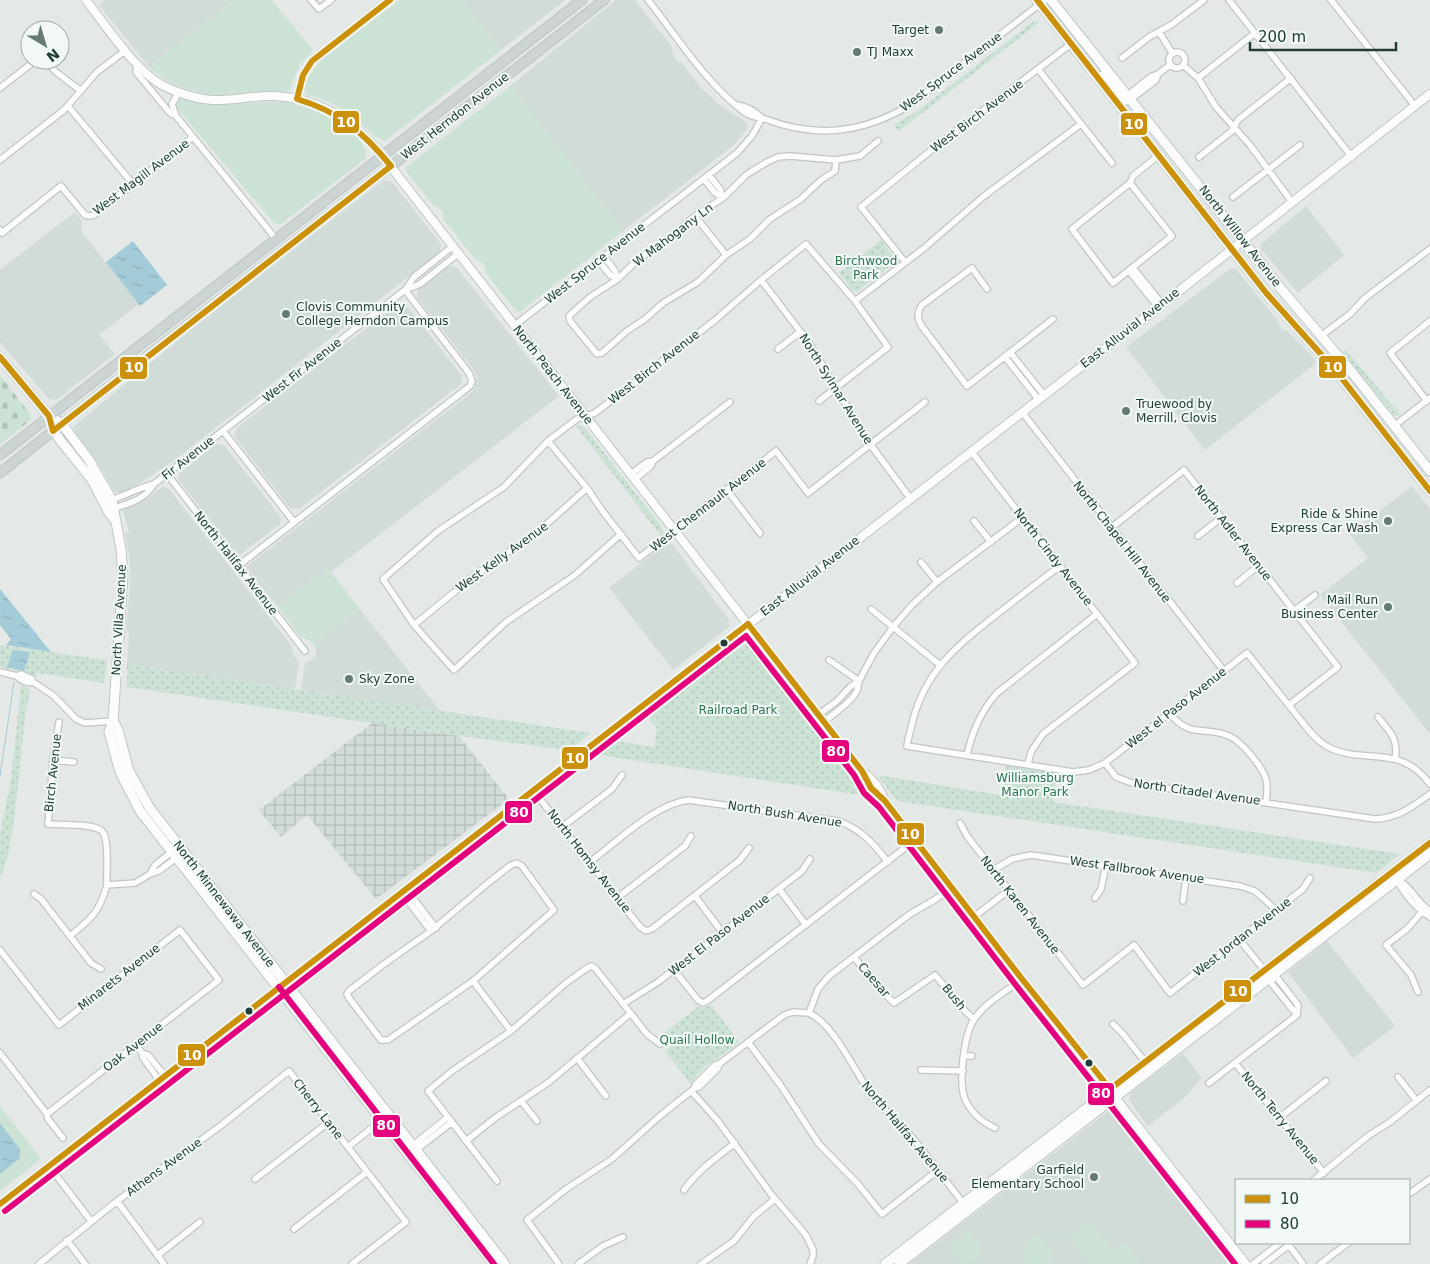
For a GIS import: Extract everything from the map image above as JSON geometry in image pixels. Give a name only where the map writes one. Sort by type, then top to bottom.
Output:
[{"type":"main road","name":"West Herndon Avenue","points":[[0,455],[582,0]]},
{"type":"main road","name":"West Herndon Avenue","points":[[0,473],[604,0]]},
{"type":"main road","name":"North Willow Avenue","points":[[1052,0],[1430,471]]},
{"type":"main road","name":"North Willow Avenue","points":[[1041,1],[1071,44],[1278,308],[1336,371],[1430,491]]},
{"type":"main road","points":[[1071,44],[1098,69],[1122,98],[1126,100],[1129,97]]},
{"type":"main road","points":[[196,318],[222,290],[276,248],[278,244],[276,239]]},
{"type":"main road","name":"North Villa Avenue","points":[[0,357],[49,416],[62,424],[89,460],[110,505],[121,549],[123,576],[113,721]]},
{"type":"main road","points":[[1336,371],[1359,392],[1387,426],[1394,426]]},
{"type":"main road","name":"North Villa Avenue","points":[[49,416],[53,431],[110,505]]},
{"type":"main road","name":"North Minnewawa Avenue","points":[[113,721],[109,732],[120,772],[140,811],[177,852],[286,982],[494,1264]]},
{"type":"main road","points":[[1395,876],[1430,843]]},
{"type":"main road","name":"North Minnewawa Avenue","points":[[177,852],[278,988],[385,1118],[414,1148],[505,1264]]},
{"type":"main road","points":[[885,1264],[1113,1093],[1395,876],[1428,855]]},
{"type":"main road","points":[[899,1264],[1113,1093],[1146,1062],[1268,974]]},
{"type":"street","name":"North Peach Avenue","points":[[86,0],[136,64],[162,85],[179,92],[214,100],[274,96],[318,104],[339,115],[363,134],[391,166],[862,771],[877,795],[885,801],[1246,1264]]},
{"type":"street","points":[[311,0],[319,10],[331,0]]},
{"type":"street","points":[[297,99],[303,75],[312,61],[390,0]]},
{"type":"street","name":"West Spruce Avenue","points":[[648,0],[708,80],[737,105],[751,110],[762,118],[798,129],[829,131],[858,127],[880,120],[913,103],[1041,1]]},
{"type":"street","points":[[1122,58],[1148,37],[1171,25],[1204,0]]},
{"type":"street","points":[[1229,0],[1351,156]]},
{"type":"street","points":[[1331,0],[1415,106]]},
{"type":"street","points":[[1159,32],[1173,54]]},
{"type":"street","points":[[1198,78],[1255,33]]},
{"type":"street","name":"West Birch Avenue","points":[[905,262],[861,207],[944,140],[1071,44]]},
{"type":"street","points":[[0,160],[68,106],[97,72],[126,50]]},
{"type":"street","points":[[1170,65],[1169,59],[1173,54],[1179,53],[1183,56],[1183,65]]},
{"type":"street","name":"North Peach Avenue","points":[[136,64],[136,72],[170,113],[176,116],[276,239]]},
{"type":"street","points":[[1129,97],[1156,80],[1158,74],[1170,65]]},
{"type":"street","points":[[1170,65],[1176,68],[1183,65]]},
{"type":"street","points":[[1183,65],[1198,78],[1216,106],[1234,126],[1292,202]]},
{"type":"street","points":[[1038,69],[1112,163]]},
{"type":"street","points":[[0,88],[23,70]]},
{"type":"street","points":[[54,70],[81,91]]},
{"type":"street","points":[[1199,157],[1232,131],[1238,120],[1290,78]]},
{"type":"street","points":[[176,116],[172,104],[179,92]]},
{"type":"street","name":"East Alluvial Avenue","points":[[0,1204],[1430,94]]},
{"type":"street","points":[[68,106],[133,184]]},
{"type":"street","name":"West Spruce Avenue","points":[[514,325],[746,145],[762,118]]},
{"type":"street","points":[[819,401],[888,347],[855,300],[905,262],[984,196],[1081,124]]},
{"type":"street","name":"West Magill Avenue","points":[[1,231],[61,186],[83,212],[89,216],[94,215],[193,137]]},
{"type":"street","name":"W Mahogany Ln","points":[[726,255],[698,282],[663,303],[645,320],[627,331],[602,354],[597,354],[570,320],[569,316],[590,297],[618,279],[636,261],[672,236],[722,198],[746,176],[767,162],[778,157],[790,156],[836,160],[860,156],[878,141]]},
{"type":"street","points":[[1233,197],[1300,145]]},
{"type":"street","points":[[1130,183],[1172,236],[1113,283],[1072,229],[1130,183],[1133,176],[1159,155]]},
{"type":"street","points":[[696,216],[726,255],[750,239],[770,219],[801,199],[821,180],[835,171],[836,160]]},
{"type":"street","points":[[706,177],[715,193],[722,198]]},
{"type":"street","name":"West Birch Avenue","points":[[414,625],[383,579],[438,531],[504,487],[548,442],[577,419],[595,414],[706,327],[760,280],[806,244],[855,300]]},
{"type":"street","name":"West Fir Avenue","points":[[405,290],[414,277],[453,246]]},
{"type":"street","points":[[1320,336],[1350,314],[1365,298],[1430,249]]},
{"type":"street","name":"West Fir Avenue","points":[[223,431],[405,290],[420,284],[459,254]]},
{"type":"street","points":[[601,258],[610,275],[618,279]]},
{"type":"street","points":[[987,289],[972,268],[922,305],[918,311],[918,318],[967,386],[1053,319]]},
{"type":"street","points":[[1131,269],[1160,305]]},
{"type":"street","name":"North Sylmar Avenue","points":[[760,280],[800,332],[870,444],[910,498]]},
{"type":"street","points":[[238,566],[468,388],[472,381],[469,372],[405,290]]},
{"type":"street","points":[[1394,426],[1428,399],[1390,353],[1430,322]]},
{"type":"street","points":[[778,349],[800,332]]},
{"type":"street","points":[[1008,354],[1041,397]]},
{"type":"street","points":[[633,477],[647,462],[653,462],[730,402]]},
{"type":"street","points":[[870,444],[925,402]]},
{"type":"street","name":"North Chapel Hill Avenue","points":[[1022,412],[1224,671]]},
{"type":"street","points":[[223,431],[294,522]]},
{"type":"street","name":"Fir Avenue","points":[[110,505],[143,497],[150,492],[154,484],[223,431]]},
{"type":"street","points":[[414,625],[454,670],[506,622],[575,576],[621,534],[587,488],[548,442]]},
{"type":"street","name":"West Chennault Avenue","points":[[621,534],[639,558],[776,451],[808,493],[870,444]]},
{"type":"street","name":"North Cindy Avenue","points":[[971,451],[1135,663],[1042,734],[1031,752],[1028,764]]},
{"type":"street","name":"North Adler Avenue","points":[[1111,528],[1184,470],[1338,667],[1289,706]]},
{"type":"street","name":"North Halifax Avenue","points":[[167,474],[305,651]]},
{"type":"street","name":"West Kelly Avenue","points":[[414,625],[475,575],[540,530],[587,488]]},
{"type":"street","points":[[726,490],[760,533]]},
{"type":"street","points":[[821,719],[850,687],[859,681],[874,653],[912,605],[937,582],[1022,518]]},
{"type":"street","points":[[1198,536],[1220,518]]},
{"type":"street","points":[[974,521],[991,542]]},
{"type":"street","points":[[921,562],[937,582]]},
{"type":"street","points":[[1060,566],[963,641],[940,665],[920,699],[907,740],[907,746],[1081,772],[1097,768],[1105,763]]},
{"type":"street","points":[[1237,583],[1258,566]]},
{"type":"street","points":[[1294,611],[1315,594]]},
{"type":"street","points":[[871,609],[940,665]]},
{"type":"street","points":[[967,755],[978,722],[989,702],[997,693],[1097,614]]},
{"type":"street","name":"West el Paso Avenue","points":[[1105,763],[1248,653],[1289,706]]},
{"type":"street","points":[[829,660],[859,681]]},
{"type":"street","points":[[0,672],[17,676],[20,674],[32,679],[54,696],[76,719],[85,723],[113,721]]},
{"type":"street","points":[[1289,706],[1310,732],[1326,745],[1344,752],[1395,759],[1414,767],[1430,784]]},
{"type":"street","points":[[1170,713],[1187,728],[1224,734],[1243,745],[1262,771],[1266,780],[1266,802]]},
{"type":"street","points":[[1378,717],[1395,740],[1397,750],[1395,759]]},
{"type":"street","name":"Birch Avenue","points":[[59,722],[53,760],[48,824],[92,827],[102,831],[106,840],[106,885]]},
{"type":"street","points":[[53,760],[74,762]]},
{"type":"street","name":"North Citadel Avenue","points":[[1105,763],[1116,777],[1132,783],[1375,819],[1402,813],[1430,794]]},
{"type":"street","points":[[562,827],[612,789],[622,776]]},
{"type":"street","name":"North Homsy Avenue","points":[[533,790],[640,927],[646,931],[652,929],[695,896]]},
{"type":"street","name":"North Bush Avenue","points":[[590,862],[667,805],[676,802],[698,800],[838,822],[864,834],[888,862]]},
{"type":"street","name":"North Karen Avenue","points":[[960,823],[967,836],[1083,986],[1134,945]]},
{"type":"street","points":[[617,898],[685,846],[691,836]]},
{"type":"street","points":[[674,970],[698,1000],[702,1003],[707,1001],[915,840]]},
{"type":"street","points":[[722,932],[695,896],[740,860],[749,848]]},
{"type":"street","points":[[70,936],[90,920],[99,908],[106,885],[135,883],[150,874],[155,865],[177,852]]},
{"type":"street","name":"West Fallbrook Avenue","points":[[993,870],[1012,858],[1031,855],[1186,877],[1248,888],[1263,897],[1276,910]]},
{"type":"street","name":"West El Paso Avenue","points":[[623,1004],[650,988],[779,889],[802,871],[810,859]]},
{"type":"street","points":[[517,863],[522,866],[554,910],[473,981],[388,1040],[381,1040],[349,998],[348,994],[349,991],[384,964],[434,929],[511,865],[517,863]]},
{"type":"street","points":[[1095,898],[1101,889],[1106,866]]},
{"type":"street","points":[[1395,876],[1399,886],[1413,903],[1426,910],[1430,917]]},
{"type":"street","points":[[1183,901],[1186,877]]},
{"type":"street","name":"West Jordan Avenue","points":[[1134,945],[1170,993],[1303,889],[1310,878]]},
{"type":"street","points":[[559,1264],[527,1220],[566,1189],[612,1159],[661,1115],[699,1088],[718,1068],[719,1064],[784,1015],[793,1012],[809,1013],[818,989],[823,983],[910,914],[952,887]]},
{"type":"street","points":[[779,889],[806,924]]},
{"type":"street","points":[[404,890],[434,929]]},
{"type":"street","points":[[975,916],[1009,890]]},
{"type":"street","points":[[34,894],[41,899],[92,963],[101,968]]},
{"type":"street","points":[[1418,992],[1411,975],[1386,945],[1408,928],[1426,910]]},
{"type":"street","name":"Oak Avenue","points":[[47,1114],[219,980],[180,930]]},
{"type":"street","name":"Minarets Avenue","points":[[0,950],[59,1025],[180,930]]},
{"type":"street","points":[[1209,1083],[1297,1015],[1272,984],[1268,974],[1239,939]]},
{"type":"street","name":"Caesar","points":[[854,957],[874,983],[894,1003],[935,975]]},
{"type":"street","points":[[497,1181],[428,1091],[452,1071],[511,1031],[566,983],[591,966],[595,968],[647,1034],[660,1044]]},
{"type":"street","name":"Bush","points":[[935,975],[966,1012],[974,1018]]},
{"type":"street","points":[[995,1128],[979,1118],[968,1106],[963,1090],[966,1035],[974,1018],[1022,979]]},
{"type":"street","points":[[473,981],[511,1031]]},
{"type":"street","points":[[466,1141],[495,1118],[549,1082],[630,1013]]},
{"type":"street","name":"North Halifax Avenue","points":[[809,1013],[825,1024],[868,1090],[905,1128],[964,1204]]},
{"type":"street","points":[[1113,1024],[1146,1062]]},
{"type":"street","points":[[748,1042],[781,1086],[819,1144],[858,1184],[882,1214],[938,1170]]},
{"type":"street","points":[[136,1045],[142,1053],[148,1055],[152,1065],[162,1078]]},
{"type":"street","points":[[0,1053],[63,1138]]},
{"type":"street","points":[[964,1056],[972,1056]]},
{"type":"street","points":[[577,1058],[606,1096]]},
{"type":"street","name":"North Terry Avenue","points":[[1235,1063],[1324,1173]]},
{"type":"street","points":[[921,1070],[963,1072]]},
{"type":"street","name":"Cherry Lane","points":[[289,1072],[406,1222],[352,1264]]},
{"type":"street","name":"Athens Avenue","points":[[39,1264],[117,1201],[219,1127],[289,1072]]},
{"type":"street","points":[[1398,1077],[1416,1100]]},
{"type":"street","points":[[1279,1118],[1326,1081]]},
{"type":"street","points":[[694,1090],[775,1199],[806,1236],[811,1244],[813,1256],[810,1264]]},
{"type":"street","points":[[1315,1179],[1368,1136],[1390,1122],[1430,1090]]},
{"type":"street","points":[[521,1101],[537,1120]]},
{"type":"street","points":[[348,1147],[385,1118]]},
{"type":"street","points":[[414,1148],[450,1120]]},
{"type":"street","points":[[255,1179],[329,1122]]},
{"type":"street","points":[[684,1190],[702,1168],[735,1143]]},
{"type":"street","points":[[49,1166],[91,1221]]},
{"type":"street","points":[[294,1229],[368,1172]]},
{"type":"street","points":[[1410,1193],[1430,1179]]},
{"type":"street","points":[[701,1264],[734,1241],[754,1216],[775,1199]]},
{"type":"street","points":[[117,1201],[164,1264]]},
{"type":"street","points":[[158,1255],[200,1222]]},
{"type":"street","points":[[578,1264],[603,1246],[623,1237]]},
{"type":"street","points":[[67,1240],[85,1264]]},
{"type":"street","points":[[1253,1264],[1279,1244]]},
{"type":"street","points":[[1264,1264],[1288,1244],[1304,1264]]},
{"type":"street","points":[[1320,1264],[1347,1244]]},
{"type":"street","points":[[813,1256],[820,1257]]},
{"type":"shaded area","points":[[105,0],[234,0],[149,67],[99,5]]},
{"type":"shaded area","points":[[461,0],[565,0],[501,50]]},
{"type":"shaded area","points":[[616,0],[635,0],[672,47],[672,53],[678,62],[681,62],[700,87],[721,106],[746,122],[748,128],[734,145],[623,231],[510,86]]},
{"type":"shaded area","points":[[383,181],[391,181],[441,244],[440,252],[176,459],[136,486],[120,493],[114,491],[100,466],[73,430],[74,426],[199,323]]},
{"type":"shaded area","points":[[1306,206],[1344,255],[1298,293],[1260,248],[1261,244]]},
{"type":"shaded area","points":[[75,212],[82,221],[81,231],[139,304],[99,335],[115,354],[56,400],[49,399],[0,342],[0,270]]},
{"type":"shaded area","points":[[448,266],[456,267],[559,396],[331,572],[328,568],[278,607],[246,567],[472,392],[475,387],[477,376],[473,369],[417,297],[418,289]]},
{"type":"shaded area","points":[[1231,268],[1236,269],[1284,331],[1287,331],[1313,357],[1315,364],[1205,450],[1126,347]]},
{"type":"shaded area","points":[[398,304],[407,306],[462,376],[461,384],[299,509],[290,508],[235,437],[236,429]]},
{"type":"shaded area","points":[[216,444],[224,445],[281,518],[280,524],[241,554],[236,553],[178,479],[179,474]]},
{"type":"shaded area","points":[[1412,486],[1430,509],[1430,734],[1320,595],[1368,558],[1350,534]]},
{"type":"shaded area","points":[[162,487],[168,488],[291,645],[294,656],[299,662],[295,689],[127,664],[129,631],[126,630],[130,561],[125,533],[129,532],[123,511],[147,499]]},
{"type":"shaded area","points":[[667,543],[672,544],[729,620],[729,627],[673,670],[609,588]]},
{"type":"shaded area","points":[[360,609],[440,711],[301,690],[305,663],[316,655],[314,644]]},
{"type":"shaded area","points":[[372,723],[459,736],[509,799],[376,899],[307,815],[281,837],[259,810]]},
{"type":"shaded area","points":[[1327,941],[1395,1026],[1353,1058],[1288,972]]},
{"type":"shaded area","points":[[1183,1053],[1202,1078],[1184,1098],[1148,1126],[1129,1100],[1130,1093]]},
{"type":"shaded area","name":"Garfield Elementary School","points":[[1110,1110],[1115,1111],[1234,1264],[909,1264]]},
{"type":"green space","points":[[234,0],[272,0],[313,50],[299,66],[290,89],[286,92],[214,95],[174,84],[149,67]]},
{"type":"green space","points":[[400,0],[461,0],[501,50],[385,141],[345,110],[329,102],[307,95],[304,90],[309,76],[321,60]]},
{"type":"green space","points":[[1034,21],[1040,22],[899,131],[894,125],[920,109]]},
{"type":"green space","points":[[510,86],[623,231],[520,312],[516,311],[485,272],[486,268],[479,260],[476,260],[443,219],[444,214],[438,207],[434,206],[405,170],[406,167]]},
{"type":"green space","points":[[181,98],[210,104],[291,103],[314,109],[352,132],[363,146],[366,158],[281,224],[275,224],[176,107],[177,99]]},
{"type":"green space","name":"Birchwood Park","points":[[881,240],[895,259],[894,263],[858,291],[853,291],[839,273]]},
{"type":"green space","points":[[1346,350],[1400,414],[1396,416],[1393,414],[1343,352]]},
{"type":"green space","points":[[0,375],[31,415],[31,420],[0,444]]},
{"type":"green space","points":[[580,425],[585,428],[661,526],[663,531],[661,536],[576,426]]},
{"type":"green space","points":[[328,568],[360,609],[313,645],[310,641],[300,636],[278,607]]},
{"type":"green space","points":[[0,645],[107,660],[104,683],[37,673],[36,676],[0,667]]},
{"type":"green space","name":"Railroad Park","points":[[743,645],[750,645],[867,796],[599,755],[617,741],[654,747],[657,728],[648,717]]},
{"type":"green space","points":[[127,664],[591,733],[570,750],[459,736],[127,687]]},
{"type":"green space","points":[[21,684],[30,690],[15,812],[6,863],[0,879],[0,834],[11,780]]},
{"type":"green space","name":"Williamsburg Manor Park","points":[[1006,766],[1057,773],[1053,802],[1400,854],[1377,873],[897,801],[877,775],[1001,795]]},
{"type":"green space","name":"Quail Hollow","points":[[711,1005],[739,1042],[701,1071],[691,1084],[666,1052],[670,1047],[671,1041],[664,1033],[698,1007],[704,1008]]},
{"type":"green space","points":[[0,1106],[41,1159],[0,1191]]},
{"type":"green space","points":[[1090,1221],[1112,1248],[1117,1245],[1119,1248],[1125,1243],[1141,1264],[1090,1264],[1069,1237]]},
{"type":"green space","points":[[969,1231],[976,1239],[980,1252],[976,1260],[971,1264],[961,1264],[950,1249],[950,1245]]},
{"type":"green space","points":[[1039,1235],[1053,1254],[1053,1258],[1044,1264],[1027,1264],[1023,1255],[1025,1247]]},
{"type":"water","points":[[133,241],[167,285],[140,306],[106,262]]},
{"type":"water","points":[[0,589],[51,652],[6,645],[11,639],[0,625]]},
{"type":"water","points":[[13,650],[30,652],[24,671],[7,667]]},
{"type":"water","points":[[0,1123],[20,1149],[20,1158],[0,1174]]},
{"type":"waterway","points":[[0,776],[14,682]]},
{"type":"transit line","name":"10","points":[[0,357],[49,416],[53,431],[391,166],[371,143],[350,125],[326,110],[297,99],[303,75],[312,61],[390,0]]},
{"type":"transit line","name":"10","points":[[1037,0],[1267,294],[1336,371],[1430,491]]},
{"type":"transit line","name":"10","points":[[0,1204],[748,624],[862,771],[871,788],[885,801],[1022,979],[1110,1089],[1430,843]]},
{"type":"transit line","name":"80","points":[[5,1211],[746,636],[854,775],[864,793],[879,807],[1235,1264]]},
{"type":"transit line","name":"80","points":[[279,987],[494,1264]]},
{"type":"place","name":"Target","points":[[939,30]]},
{"type":"place","name":"TJ Maxx","points":[[857,52]]},
{"type":"place","name":"Clovis Community College Herndon Campus","points":[[286,314]]},
{"type":"place","name":"Truewood by Merrill, Clovis","points":[[1126,411]]},
{"type":"place","name":"Ride & Shine Express Car Wash","points":[[1388,521]]},
{"type":"place","name":"Mail Run Business Center","points":[[1388,607]]},
{"type":"place","name":"Sky Zone","points":[[349,679]]},
{"type":"place","name":"Garfield Elementary School","points":[[1094,1177]]}]
